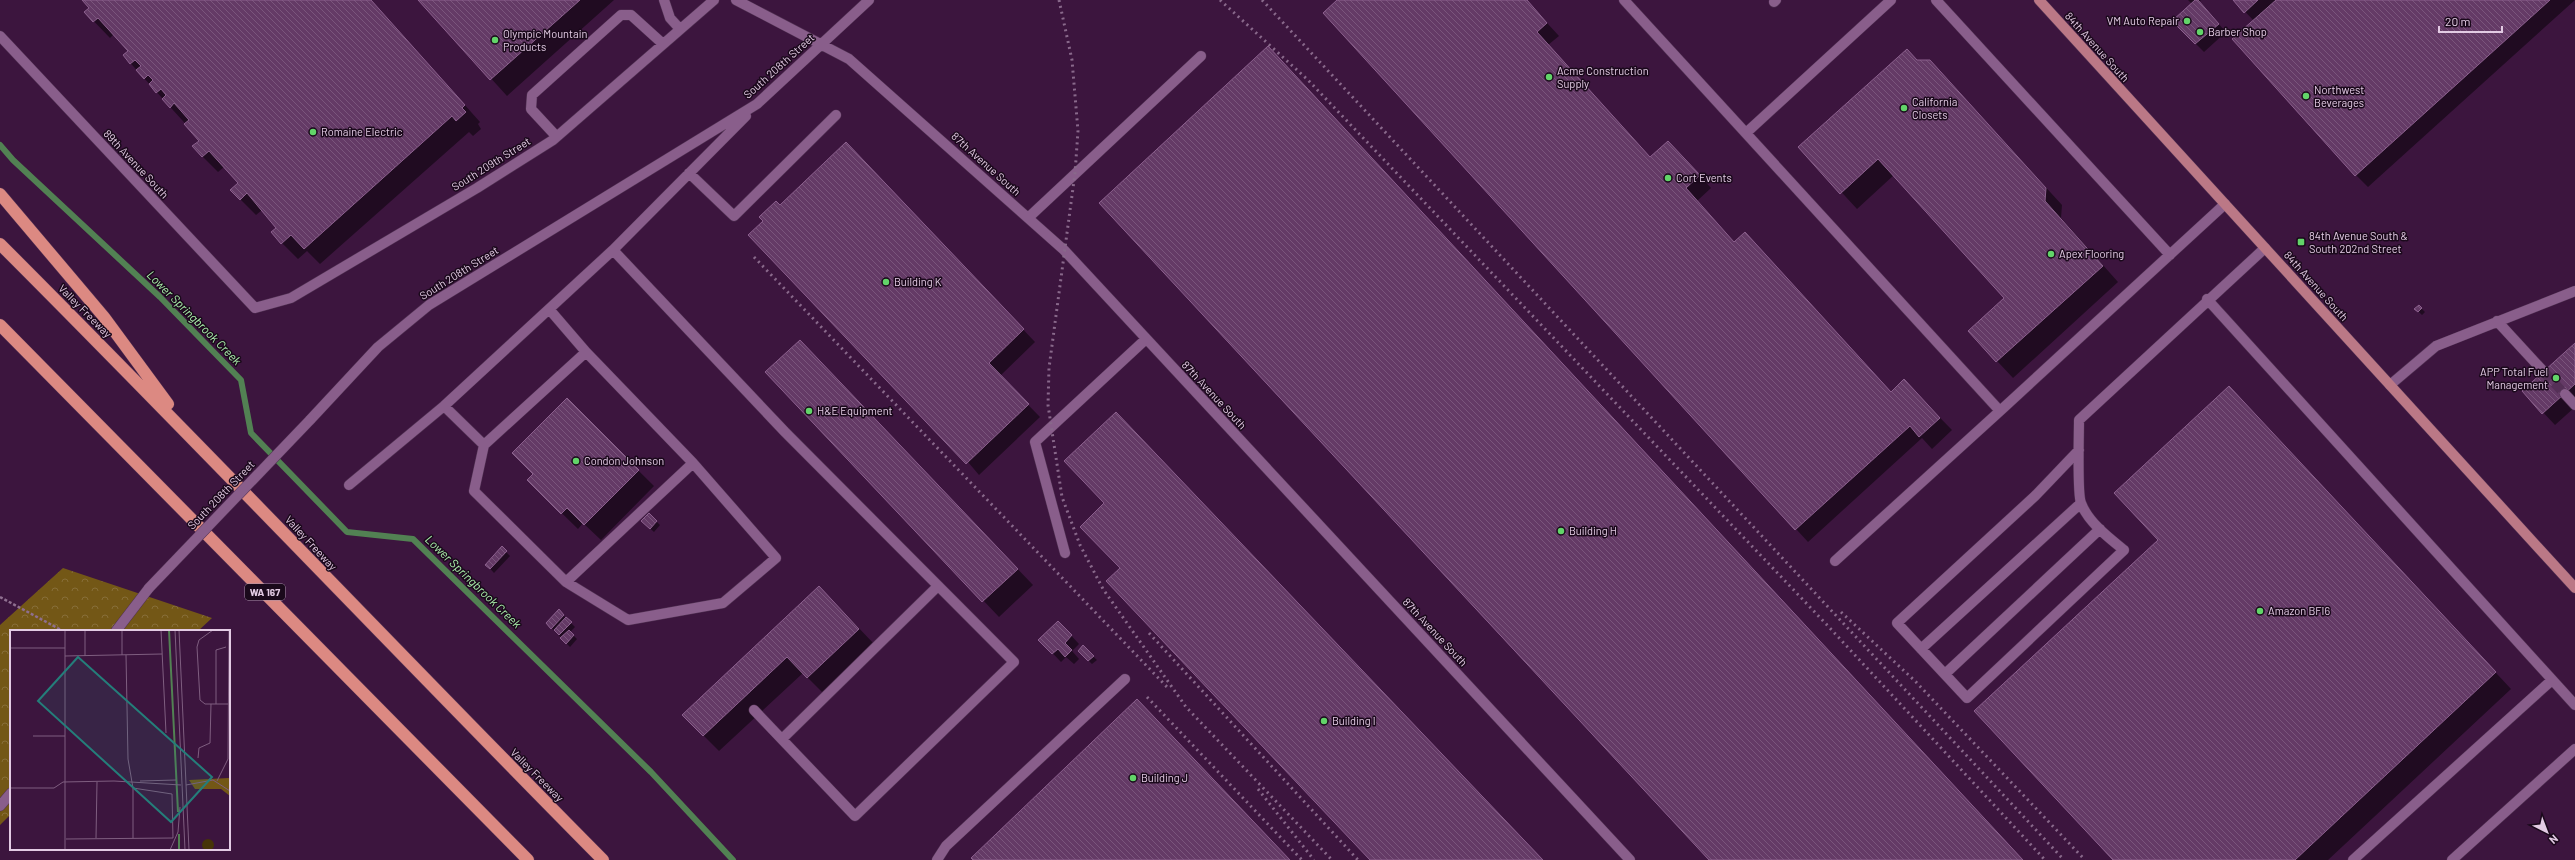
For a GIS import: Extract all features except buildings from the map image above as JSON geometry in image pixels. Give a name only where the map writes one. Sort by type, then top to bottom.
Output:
[{"type":"highway","points":[[0,194],[104,317],[190,434]]},
{"type":"highway","name":"Valley Freeway","points":[[0,244],[190,434],[368,622],[603,860]]},
{"type":"highway","name":"WA 167","points":[[0,325],[528,860]]},
{"type":"main road","name":"84th Avenue South","points":[[2039,0],[2574,585]]},
{"type":"street","points":[[664,0],[670,18],[680,29]]},
{"type":"street","name":"South 209th Street","points":[[255,308],[291,298],[477,188],[556,136],[714,0]]},
{"type":"street","name":"87th Avenue South","points":[[736,0],[849,59],[1064,250],[1630,860]]},
{"type":"street","name":"South 208th Street","points":[[117,630],[149,588],[378,347],[429,305],[757,104],[869,0]]},
{"type":"street","points":[[1624,0],[2000,410]]},
{"type":"street","points":[[1746,133],[1891,0]]},
{"type":"street","points":[[1936,0],[2170,255]]},
{"type":"street","points":[[556,136],[531,109],[532,95],[621,14],[631,15],[663,44]]},
{"type":"street","name":"89th Avenue South","points":[[0,36],[255,308]]},
{"type":"street","points":[[1028,218],[1201,56]]},
{"type":"street","points":[[349,485],[444,406],[613,250],[757,104]]},
{"type":"street","points":[[689,173],[734,216],[836,114]]},
{"type":"street","points":[[1835,561],[2225,204]]},
{"type":"street","points":[[2080,450],[2035,496],[1897,623],[1967,698],[2124,550],[2100,530],[2081,503],[2080,450],[2079,420],[2207,299],[2265,248]]},
{"type":"street","points":[[613,250],[785,432],[1014,662],[855,816],[754,710]]},
{"type":"street","points":[[2390,385],[2436,346],[2575,290]]},
{"type":"street","points":[[2207,299],[2575,705]]},
{"type":"street","points":[[549,309],[586,352],[693,463],[776,558],[723,604],[628,620],[566,582],[474,492],[484,445],[586,352]]},
{"type":"street","points":[[2497,321],[2544,372]]},
{"type":"street","points":[[1065,554],[1035,442],[1146,339]]},
{"type":"street","points":[[2565,394],[2575,405]]},
{"type":"street","points":[[444,406],[484,445]]},
{"type":"street","points":[[566,582],[693,463]]},
{"type":"street","points":[[1921,649],[2081,503]]},
{"type":"street","points":[[1945,674],[2100,530]]},
{"type":"street","points":[[782,739],[938,586]]},
{"type":"street","points":[[937,860],[946,846],[1125,679]]},
{"type":"street","points":[[2353,860],[2552,680]]},
{"type":"street","points":[[2452,860],[2575,749]]},
{"type":"street","points":[[0,806],[10,794]]},
{"type":"path","points":[[0,597],[61,630]]},
{"type":"green space","points":[[63,568],[212,618],[199,630],[10,630],[10,815],[0,825],[0,625]]},
{"type":"waterway","name":"Lower Springbrook Creek","points":[[0,145],[13,160],[160,297],[241,380],[251,433],[347,532],[413,539],[651,772],[733,860]]},
{"type":"tunnel","points":[[2544,372],[2565,394]]},
{"type":"railway","points":[[1059,0],[1072,60],[1078,131],[1075,173],[1049,368],[1048,405],[1062,497],[1080,545],[1103,589],[1186,707],[1332,860]]},
{"type":"railway","points":[[1220,0],[1308,80],[1828,626],[2045,860]]},
{"type":"railway","points":[[1262,0],[2064,860]]},
{"type":"railway","points":[[754,257],[1167,687]]},
{"type":"railway","points":[[1841,612],[1915,681],[2085,860]]},
{"type":"railway","points":[[1149,633],[1358,860]]},
{"type":"railway","points":[[1147,697],[1302,860]]},
{"type":"railway","points":[[1258,789],[1314,860]]},
{"type":"place","name":"VM Auto Repair","points":[[2187,21]]},
{"type":"place","name":"Barber Shop","points":[[2200,32]]},
{"type":"place","name":"Olympic Mountain Products","points":[[495,40]]},
{"type":"place","name":"Acme Construction Supply","points":[[1549,77]]},
{"type":"place","name":"Northwest Beverages","points":[[2306,96]]},
{"type":"place","name":"California Closets","points":[[1904,108]]},
{"type":"place","name":"Romaine Electric","points":[[313,132]]},
{"type":"place","name":"Cort Events","points":[[1668,178]]},
{"type":"place","name":"84th Avenue South & South 202nd Street","points":[[2301,242]]},
{"type":"place","name":"Apex Flooring","points":[[2051,254]]},
{"type":"place","name":"Building K","points":[[886,282]]},
{"type":"place","name":"APP Total Fuel Management","points":[[2556,378]]},
{"type":"place","name":"H&E Equipment","points":[[809,411]]},
{"type":"place","name":"Condon Johnson","points":[[576,461]]},
{"type":"place","name":"Building H","points":[[1561,531]]},
{"type":"place","name":"Amazon BFI6","points":[[2260,611]]},
{"type":"place","name":"Building I","points":[[1324,721]]},
{"type":"place","name":"Building J","points":[[1133,778]]}]
